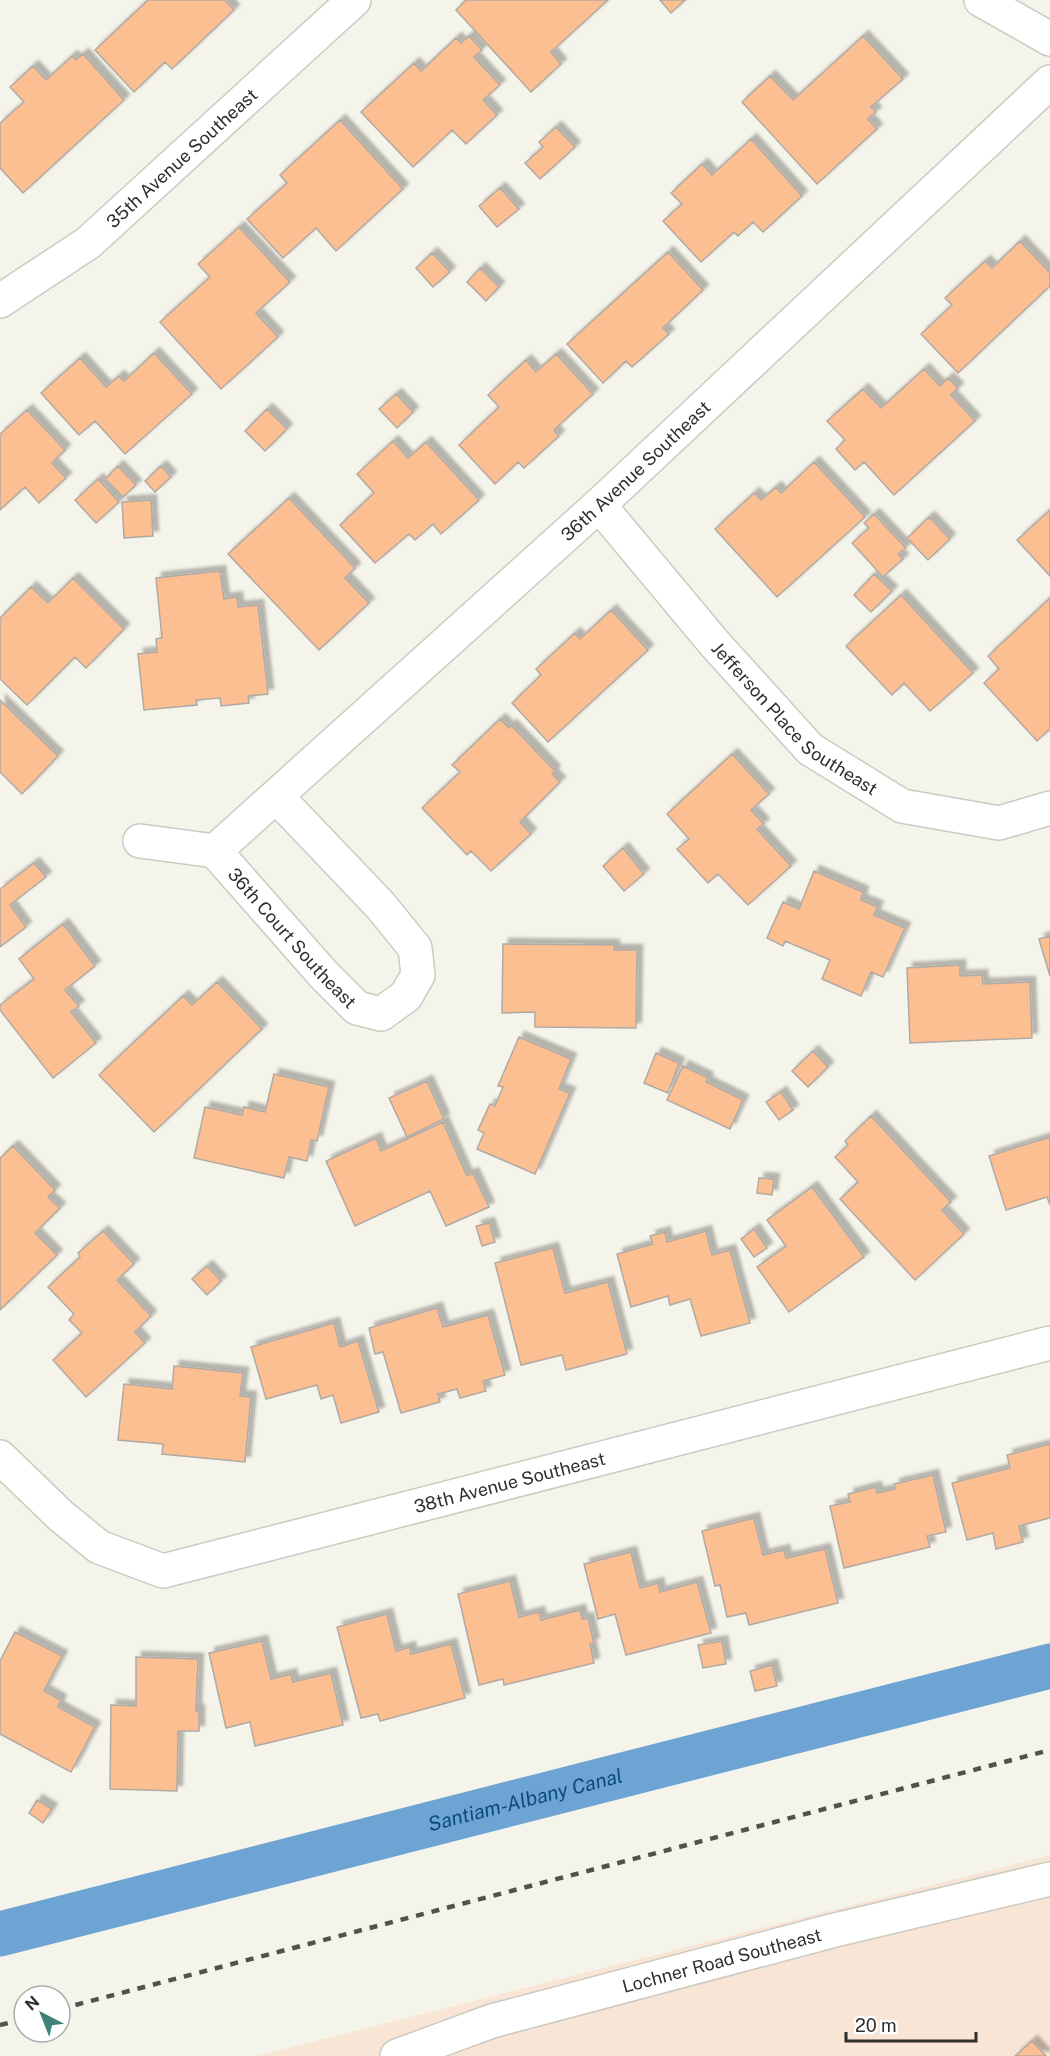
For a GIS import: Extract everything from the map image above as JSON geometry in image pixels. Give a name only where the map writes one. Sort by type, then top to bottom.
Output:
[{"type":"street","name":"35th Avenue Southeast","points":[[0,301],[88,243],[354,0]]},
{"type":"street","points":[[981,0],[1050,39]]},
{"type":"street","name":"36th Avenue Southeast","points":[[214,851],[277,797],[599,505],[1050,82]]},
{"type":"street","name":"Jefferson Place Southeast","points":[[599,505],[715,644],[810,749],[902,806],[999,823],[1050,808]]},
{"type":"street","name":"36th Court Southeast","points":[[140,841],[214,851],[324,975],[357,1008],[381,1014],[406,996],[418,975],[415,948],[380,905],[277,797]]},
{"type":"street","name":"38th Avenue Southeast","points":[[0,1458],[61,1516],[99,1547],[163,1571],[1050,1343]]},
{"type":"street","name":"Lochner Road Southeast","points":[[397,2056],[492,2021],[819,1934],[1050,1879]]},
{"type":"shaded area","points":[[1050,1855],[1050,2056],[256,2056]]},
{"type":"building","points":[[148,0],[225,0],[234,10],[172,69],[165,62],[134,92],[95,50]]},
{"type":"building","points":[[466,0],[608,0],[551,52],[561,64],[531,92],[456,10]]},
{"type":"building","points":[[660,0],[685,0],[671,13]]},
{"type":"building","points":[[469,36],[482,50],[474,57],[500,85],[483,100],[497,115],[466,144],[452,130],[413,167],[361,112],[414,63],[421,71],[456,38],[461,43]]},
{"type":"building","points":[[863,36],[903,79],[871,107],[876,112],[868,119],[877,129],[817,184],[742,102],[770,76],[793,100]]},
{"type":"building","points":[[83,54],[124,100],[23,193],[0,168],[0,123],[24,102],[10,87],[33,66],[46,80],[72,56],[76,60]]},
{"type":"building","points":[[340,120],[403,189],[336,251],[316,228],[283,258],[247,219],[287,183],[280,175]]},
{"type":"building","points":[[556,127],[575,147],[540,179],[525,163],[543,147],[539,142]]},
{"type":"building","points":[[751,139],[802,196],[763,232],[753,222],[738,236],[734,232],[701,262],[663,221],[682,204],[671,193],[702,164],[712,175]]},
{"type":"building","points":[[500,188],[519,209],[497,227],[479,206]]},
{"type":"building","points":[[239,227],[290,282],[256,313],[278,337],[221,389],[160,322],[210,277],[198,264]]},
{"type":"building","points":[[1020,241],[1050,273],[1050,286],[958,373],[921,334],[952,305],[945,298],[985,261],[992,268]]},
{"type":"building","points":[[668,252],[703,290],[663,328],[669,334],[632,367],[626,361],[603,383],[567,344]]},
{"type":"building","points":[[432,253],[450,272],[433,287],[416,268]]},
{"type":"building","points":[[480,268],[499,287],[486,301],[467,282]]},
{"type":"building","points":[[154,353],[192,394],[125,454],[95,421],[79,435],[41,393],[80,358],[106,387],[119,376],[124,381]]},
{"type":"building","points":[[556,354],[593,394],[554,430],[559,436],[524,468],[518,462],[495,484],[459,445],[499,407],[488,395],[526,360],[536,372]]},
{"type":"building","points":[[924,369],[940,386],[948,378],[958,388],[951,395],[975,421],[894,495],[864,462],[855,470],[836,449],[845,440],[827,421],[863,389],[881,408]]},
{"type":"building","points":[[396,394],[413,412],[397,428],[379,409]]},
{"type":"building","points":[[267,409],[287,429],[265,451],[245,431]]},
{"type":"building","points":[[27,410],[65,450],[52,463],[66,478],[39,503],[25,487],[0,510],[0,434]]},
{"type":"building","points":[[393,441],[408,458],[426,442],[479,500],[441,534],[433,524],[415,540],[409,534],[375,563],[340,525],[374,493],[357,474]]},
{"type":"building","points":[[814,462],[865,517],[777,597],[715,529],[754,493],[761,500],[776,487],[781,493]]},
{"type":"building","points":[[118,466],[136,485],[123,497],[105,479]]},
{"type":"building","points":[[161,466],[171,477],[155,492],[145,481]]},
{"type":"building","points":[[98,479],[119,502],[96,523],[75,500]]},
{"type":"building","points":[[289,498],[355,568],[345,578],[369,603],[319,650],[228,554]]},
{"type":"building","points":[[151,500],[153,536],[124,538],[122,502]]},
{"type":"building","points":[[1050,510],[1050,576],[1017,540]]},
{"type":"building","points":[[874,514],[906,548],[898,554],[903,559],[883,577],[852,543],[869,528],[864,523]]},
{"type":"building","points":[[929,517],[950,539],[928,560],[907,538]]},
{"type":"building","points":[[220,571],[224,599],[237,597],[238,607],[258,605],[268,694],[248,696],[249,703],[221,706],[220,698],[196,700],[197,705],[144,710],[138,654],[157,652],[156,639],[162,638],[156,578]]},
{"type":"building","points":[[874,574],[892,591],[871,612],[854,595]]},
{"type":"building","points":[[73,578],[124,629],[86,668],[75,657],[27,705],[0,679],[0,618],[31,587],[48,603]]},
{"type":"building","points":[[901,595],[973,673],[930,711],[904,683],[892,695],[846,646]]},
{"type":"building","points":[[1050,598],[1050,729],[1037,741],[984,683],[999,669],[988,656]]},
{"type":"building","points":[[611,610],[648,650],[548,742],[512,703],[541,675],[536,669],[575,633],[580,639]]},
{"type":"building","points":[[0,700],[58,756],[22,794],[0,772]]},
{"type":"building","points":[[500,719],[509,728],[511,725],[555,771],[552,774],[560,782],[520,822],[531,834],[491,871],[471,851],[467,855],[422,808],[460,772],[452,765]]},
{"type":"building","points":[[732,754],[769,794],[751,810],[764,824],[757,829],[791,866],[748,905],[718,874],[708,883],[677,849],[689,839],[667,814]]},
{"type":"building","points":[[623,848],[644,874],[624,891],[603,866]]},
{"type":"building","points":[[34,863],[46,877],[10,905],[26,927],[0,947],[0,889]]},
{"type":"building","points":[[814,871],[863,892],[861,900],[878,907],[874,915],[905,928],[883,977],[871,972],[861,996],[822,979],[830,960],[785,941],[783,946],[767,938],[783,902],[799,909]]},
{"type":"building","points":[[63,924],[95,966],[65,990],[79,1006],[71,1012],[96,1043],[53,1078],[0,1010],[0,1005],[34,979],[19,959]]},
{"type":"building","points":[[1050,936],[1050,976],[1039,939]]},
{"type":"building","points":[[503,944],[614,945],[614,950],[637,950],[636,1028],[535,1027],[535,1012],[502,1013]]},
{"type":"building","points":[[960,965],[960,976],[982,975],[983,984],[1030,982],[1032,1038],[910,1043],[907,968]]},
{"type":"building","points":[[217,982],[262,1029],[154,1132],[99,1075],[183,996],[192,1005]]},
{"type":"building","points":[[519,1037],[571,1059],[559,1089],[570,1093],[535,1174],[477,1149],[484,1133],[478,1130],[490,1104],[495,1106],[503,1087],[498,1086]]},
{"type":"building","points":[[813,1051],[828,1067],[808,1087],[792,1071]]},
{"type":"building","points":[[656,1053],[679,1063],[668,1093],[644,1083]]},
{"type":"building","points":[[683,1066],[708,1078],[706,1082],[743,1100],[730,1129],[667,1100]]},
{"type":"building","points":[[274,1074],[329,1087],[317,1141],[311,1140],[307,1161],[289,1157],[284,1178],[194,1158],[205,1107],[242,1115],[244,1107],[265,1112]]},
{"type":"building","points":[[427,1081],[444,1119],[407,1137],[389,1098]]},
{"type":"building","points":[[781,1092],[793,1110],[779,1120],[766,1102]]},
{"type":"building","points":[[871,1116],[951,1202],[942,1210],[964,1234],[915,1280],[840,1199],[858,1182],[835,1157],[848,1145],[845,1141]]},
{"type":"building","points":[[443,1122],[467,1176],[473,1173],[489,1207],[446,1226],[430,1191],[355,1226],[326,1161],[376,1138],[381,1151]]},
{"type":"building","points":[[1050,1137],[1050,1205],[1047,1197],[1006,1210],[989,1156]]},
{"type":"building","points":[[13,1146],[55,1190],[48,1197],[60,1208],[35,1233],[57,1255],[0,1310],[0,1158]]},
{"type":"building","points":[[759,1178],[774,1179],[772,1195],[757,1193]]},
{"type":"building","points":[[812,1187],[864,1257],[789,1312],[757,1267],[786,1246],[767,1220]]},
{"type":"building","points":[[489,1223],[495,1242],[482,1246],[476,1226]]},
{"type":"building","points":[[754,1229],[767,1248],[754,1257],[741,1239]]},
{"type":"building","points":[[103,1231],[134,1264],[117,1280],[151,1316],[135,1332],[145,1343],[86,1397],[53,1360],[82,1333],[69,1320],[74,1314],[48,1287],[80,1257],[78,1253]]},
{"type":"building","points":[[706,1231],[712,1255],[730,1250],[750,1323],[701,1336],[690,1299],[670,1305],[668,1296],[631,1307],[617,1254],[653,1244],[650,1236],[665,1232],[667,1242]]},
{"type":"building","points":[[553,1248],[565,1293],[608,1282],[627,1354],[566,1370],[562,1355],[521,1365],[495,1263]]},
{"type":"building","points":[[207,1266],[221,1281],[207,1295],[192,1279]]},
{"type":"building","points":[[437,1308],[443,1327],[488,1315],[505,1375],[483,1381],[486,1391],[460,1398],[457,1389],[438,1394],[440,1402],[401,1413],[383,1352],[375,1354],[369,1328]]},
{"type":"building","points":[[334,1323],[340,1347],[358,1341],[379,1412],[341,1423],[333,1395],[321,1399],[317,1385],[266,1399],[251,1347]]},
{"type":"building","points":[[174,1366],[243,1373],[240,1396],[251,1397],[245,1462],[162,1454],[163,1444],[118,1440],[124,1384],[172,1389]]},
{"type":"building","points":[[1050,1444],[1050,1518],[1019,1526],[1023,1542],[996,1549],[993,1533],[967,1540],[952,1483],[1010,1468],[1007,1455]]},
{"type":"building","points":[[933,1475],[946,1532],[927,1536],[930,1547],[844,1568],[830,1506],[850,1502],[848,1494],[876,1487],[877,1493],[895,1489],[894,1484]]},
{"type":"building","points":[[754,1518],[763,1555],[784,1550],[786,1558],[825,1549],[838,1603],[749,1625],[746,1613],[727,1617],[720,1585],[715,1586],[702,1531]]},
{"type":"building","points":[[631,1552],[640,1588],[658,1583],[660,1592],[697,1582],[711,1633],[626,1655],[615,1614],[598,1619],[584,1564]]},
{"type":"building","points":[[510,1581],[519,1617],[539,1612],[541,1620],[580,1610],[582,1619],[588,1618],[594,1643],[590,1644],[594,1663],[504,1685],[503,1679],[479,1685],[458,1594]]},
{"type":"building","points":[[387,1614],[396,1651],[410,1647],[411,1654],[451,1644],[465,1698],[380,1721],[378,1714],[361,1718],[337,1627]]},
{"type":"building","points":[[15,1632],[62,1656],[44,1691],[61,1700],[58,1707],[95,1727],[71,1772],[0,1734],[0,1661]]},
{"type":"building","points":[[262,1641],[271,1679],[291,1674],[293,1682],[331,1673],[343,1725],[255,1746],[250,1722],[226,1728],[209,1653]]},
{"type":"building","points":[[722,1641],[726,1664],[703,1668],[698,1645]]},
{"type":"building","points":[[136,1657],[198,1659],[196,1711],[199,1710],[199,1731],[178,1731],[177,1791],[110,1789],[111,1705],[136,1706]]},
{"type":"building","points":[[772,1665],[777,1686],[755,1691],[750,1671]]},
{"type":"building","points":[[37,1800],[52,1809],[43,1823],[29,1813]]},
{"type":"building","points":[[1032,2041],[1046,2056],[1015,2056]]},
{"type":"waterway","name":"Santiam-Albany Canal","points":[[0,1934],[1050,1666]]},
{"type":"railway","points":[[72,2006],[1050,1750]]},
{"type":"railway","points":[[0,2025],[12,2022]]}]
